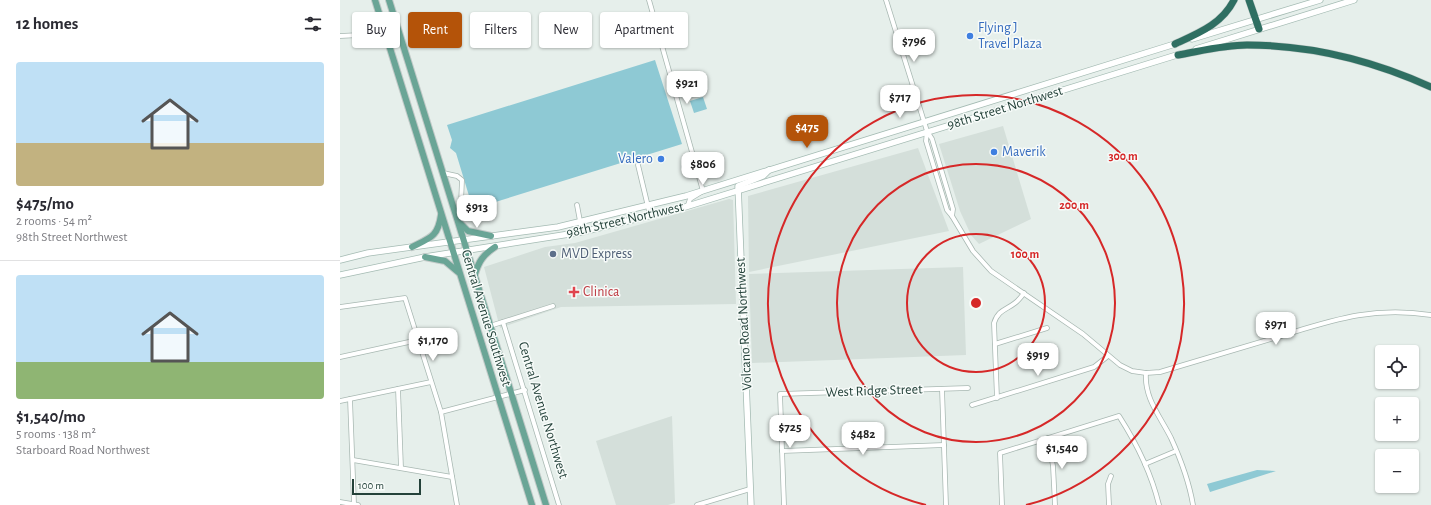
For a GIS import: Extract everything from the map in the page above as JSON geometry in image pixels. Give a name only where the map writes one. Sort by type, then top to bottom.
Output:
[{"type":"highway","points":[[1175,44],[1215,23],[1223,17],[1234,0]]},
{"type":"highway","points":[[1248,0],[1259,29]]},
{"type":"highway","points":[[1178,55],[1234,46],[1289,48],[1328,54],[1367,64],[1414,80],[1431,88]]},
{"type":"main road","name":"Central Avenue Southwest","points":[[374,0],[378,12]]},
{"type":"main road","name":"Central Avenue Northwest","points":[[389,0],[393,12]]},
{"type":"main road","name":"98th Street Northwest","points":[[340,260],[412,247],[558,227],[648,206],[703,191],[924,121],[1320,0]]},
{"type":"main road","name":"98th Street Northwest","points":[[340,275],[425,257],[582,232],[688,206],[1354,0]]},
{"type":"main road","name":"Central Avenue Northwest","points":[[400,36],[546,505]]},
{"type":"main road","name":"Central Avenue Southwest","points":[[389,48],[532,505]]},
{"type":"main road","points":[[738,190],[739,184],[763,176],[770,169]]},
{"type":"main road","points":[[690,199],[713,192],[722,185]]},
{"type":"main road","name":"Volcano Road Northwest","points":[[738,190],[751,505]]},
{"type":"main road","points":[[412,247],[436,234],[439,228],[441,212]]},
{"type":"main road","points":[[458,220],[468,231],[491,236]]},
{"type":"main road","points":[[475,276],[478,263],[484,254],[495,247]]},
{"type":"main road","points":[[425,257],[445,262],[454,268],[460,275]]},
{"type":"street","points":[[649,0],[703,191],[690,199],[688,206]]},
{"type":"street","points":[[886,0],[927,131],[926,141],[947,210],[973,252],[991,271],[1083,334],[1120,365],[1132,371],[1146,373],[1160,372],[1349,316],[1382,311],[1431,315]]},
{"type":"street","points":[[340,36],[352,35]]},
{"type":"street","points":[[684,167],[695,164]]},
{"type":"street","points":[[638,165],[650,215]]},
{"type":"street","points":[[443,173],[457,176],[462,180],[461,203],[464,212],[468,215],[487,218]]},
{"type":"street","points":[[577,205],[582,232]]},
{"type":"street","points":[[997,398],[994,323],[996,316],[1001,310],[1017,302],[1024,293]]},
{"type":"street","points":[[340,307],[405,298],[441,412],[457,505]]},
{"type":"street","points":[[490,326],[553,306]]},
{"type":"street","name":"Central Avenue Northwest","points":[[503,322],[560,505]]},
{"type":"street","points":[[995,344],[1048,328]]},
{"type":"street","points":[[340,357],[418,340]]},
{"type":"street","points":[[972,406],[1094,367],[1108,356]]},
{"type":"street","points":[[1146,373],[1146,389],[1149,399],[1176,450],[1185,474],[1193,505]]},
{"type":"street","points":[[340,401],[431,382]]},
{"type":"street","name":"West Ridge Street","points":[[782,451],[780,394],[968,388]]},
{"type":"street","points":[[398,389],[402,468]]},
{"type":"street","points":[[942,389],[946,505]]},
{"type":"street","points":[[441,412],[525,390]]},
{"type":"street","points":[[340,502],[356,505],[350,399]]},
{"type":"street","points":[[1002,505],[1000,453],[1119,416],[1133,438],[1146,464],[1159,505]]},
{"type":"street","points":[[1048,438],[1053,466],[1055,505]]},
{"type":"street","points":[[784,505],[782,451],[944,445]]},
{"type":"street","points":[[1146,464],[1176,450]]},
{"type":"street","points":[[353,460],[452,477]]},
{"type":"street","points":[[1109,505],[1108,484],[1111,476]]},
{"type":"street","points":[[697,505],[750,489]]},
{"type":"shaded area","name":"Maverik","points":[[1003,126],[1031,219],[979,244],[971,235],[960,211],[939,144]]},
{"type":"shaded area","points":[[918,148],[949,231],[749,272],[748,196]]},
{"type":"shaded area","points":[[729,199],[733,200],[736,304],[561,307],[500,328],[484,267],[545,247],[575,243]]},
{"type":"shaded area","points":[[963,267],[966,355],[752,363],[749,274]]},
{"type":"shaded area","points":[[672,416],[675,503],[668,505],[616,505],[596,441]]},
{"type":"water","points":[[655,60],[682,144],[473,209],[456,153],[450,148],[452,140],[447,125]]},
{"type":"water","points":[[703,97],[707,109],[694,113],[690,101]]},
{"type":"water","points":[[1257,470],[1276,471],[1210,492],[1207,484]]},
{"type":"place","name":"Flying J Travel Plaza","points":[[970,36]]},
{"type":"place","name":"Maverik","points":[[994,152]]},
{"type":"place","name":"Valero","points":[[661,159]]},
{"type":"place","name":"MVD Express","points":[[553,254]]},
{"type":"place","name":"Clinica","points":[[574,292]]}]
